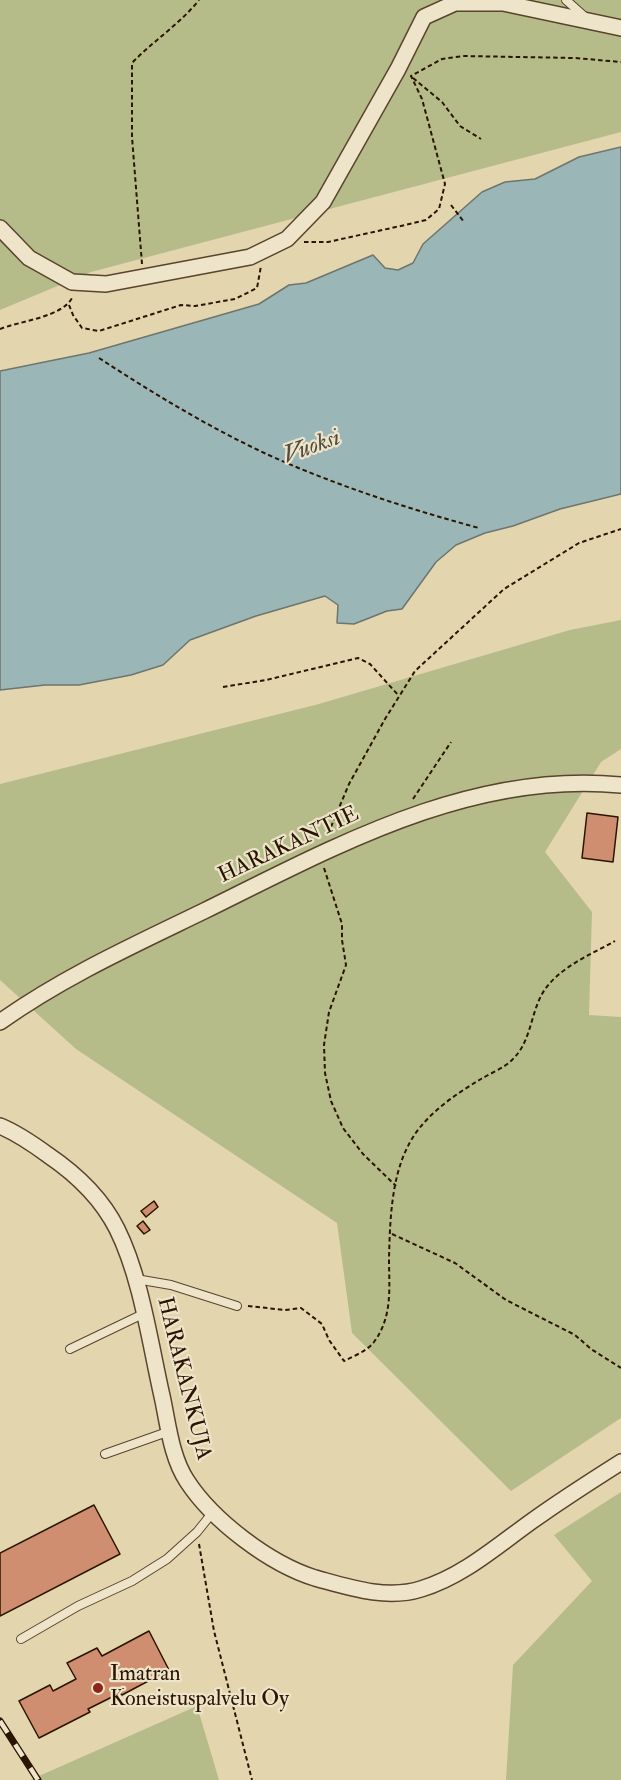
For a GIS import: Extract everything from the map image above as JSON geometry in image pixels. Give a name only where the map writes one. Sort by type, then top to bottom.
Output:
[{"type":"street","points":[[0,228],[29,258],[72,282],[106,285],[250,257],[287,239],[323,202],[405,73],[424,17],[425,0]]},
{"type":"street","points":[[424,17],[455,3],[503,3],[621,28]]},
{"type":"street","name":"HARAKANTIE","points":[[0,1022],[95,964],[320,854],[401,820],[460,799],[512,788],[592,782],[621,785]]},
{"type":"street","name":"HARAKANKUJA","points":[[0,1126],[36,1146],[70,1170],[95,1197],[117,1229],[136,1280],[170,1431],[186,1480],[213,1512],[273,1559],[307,1575],[351,1588],[383,1593],[419,1590],[448,1579],[621,1462]]},
{"type":"lane","points":[[566,0],[589,21]]},
{"type":"lane","points":[[136,1280],[171,1285],[237,1306]]},
{"type":"lane","points":[[70,1349],[144,1314]]},
{"type":"lane","points":[[105,1454],[170,1431]]},
{"type":"lane","points":[[21,1639],[78,1606],[132,1581],[168,1559],[197,1532],[213,1512]]},
{"type":"path","points":[[142,279],[142,246],[132,137],[132,63],[145,49],[190,12],[199,0]]},
{"type":"path","points":[[405,73],[442,59],[464,56],[575,58],[621,62]]},
{"type":"path","points":[[405,73],[442,102],[460,126],[481,139]]},
{"type":"path","points":[[287,239],[302,242],[328,242],[426,220],[439,209],[445,184],[422,99],[405,73]]},
{"type":"path","points":[[452,205],[464,222]]},
{"type":"path","points":[[69,305],[82,328],[99,331],[181,305],[195,306],[235,298],[257,288],[261,272],[261,251]]},
{"type":"path","points":[[0,329],[52,313],[69,305],[81,282]]},
{"type":"path","points":[[99,358],[166,402],[304,470],[412,510],[479,528]]},
{"type":"path","points":[[396,1185],[363,1154],[343,1128],[329,1092],[325,1073],[324,1045],[329,1012],[346,965],[342,924],[320,854],[349,784],[415,671],[504,589],[579,543],[621,529]]},
{"type":"path","points":[[223,687],[266,680],[358,658],[370,664],[399,696]]},
{"type":"path","points":[[401,820],[451,742]]},
{"type":"path","points":[[237,1306],[272,1307],[285,1310],[301,1308],[322,1324],[329,1340],[344,1361],[360,1354],[373,1344],[387,1316],[396,1185],[408,1146],[432,1114],[477,1081],[511,1061],[524,1047],[542,995],[555,977],[615,941]]},
{"type":"path","points":[[391,1234],[455,1263],[506,1300],[575,1335],[591,1349],[621,1368]]},
{"type":"path","points":[[197,1532],[214,1632],[252,1780]]},
{"type":"green space","points":[[0,0],[621,0],[621,132],[91,272],[0,310]]},
{"type":"green space","points":[[621,620],[621,749],[601,762],[545,852],[592,912],[589,1015],[621,1017],[621,1418],[511,1491],[352,1333],[337,1223],[76,1049],[0,980],[0,784],[319,704],[570,630]]},
{"type":"green space","points":[[621,1492],[621,1780],[506,1780],[513,1665],[592,1581],[554,1535]]},
{"type":"green space","points":[[197,1706],[219,1780],[30,1780]]},
{"type":"water","name":"Vuoksi","points":[[621,147],[621,494],[560,509],[513,526],[485,533],[456,545],[436,562],[402,609],[387,611],[354,624],[337,623],[338,605],[325,596],[256,616],[190,640],[163,665],[131,675],[79,685],[45,685],[0,690],[0,371],[89,353],[259,304],[289,285],[306,283],[373,255],[385,268],[398,270],[413,263],[423,244],[482,192],[505,182],[535,179],[579,157]]},
{"type":"building","points":[[587,813],[618,817],[613,862],[582,858]]},
{"type":"building","points":[[154,1201],[158,1207],[146,1217],[141,1211]]},
{"type":"building","points":[[143,1221],[150,1230],[144,1234],[137,1226]]},
{"type":"building","points":[[94,1505],[120,1554],[0,1616],[0,1553]]},
{"type":"building","name":"Imatran Koneistuspalvelu Oy","points":[[149,1631],[169,1670],[122,1695],[120,1693],[88,1709],[90,1712],[39,1738],[19,1701],[50,1685],[53,1691],[76,1679],[67,1663],[97,1648],[102,1656]]},
{"type":"railway","points":[[0,1721],[38,1780]]},
{"type":"place","name":"Imatran Koneistuspalvelu Oy","points":[[98,1688]]}]
